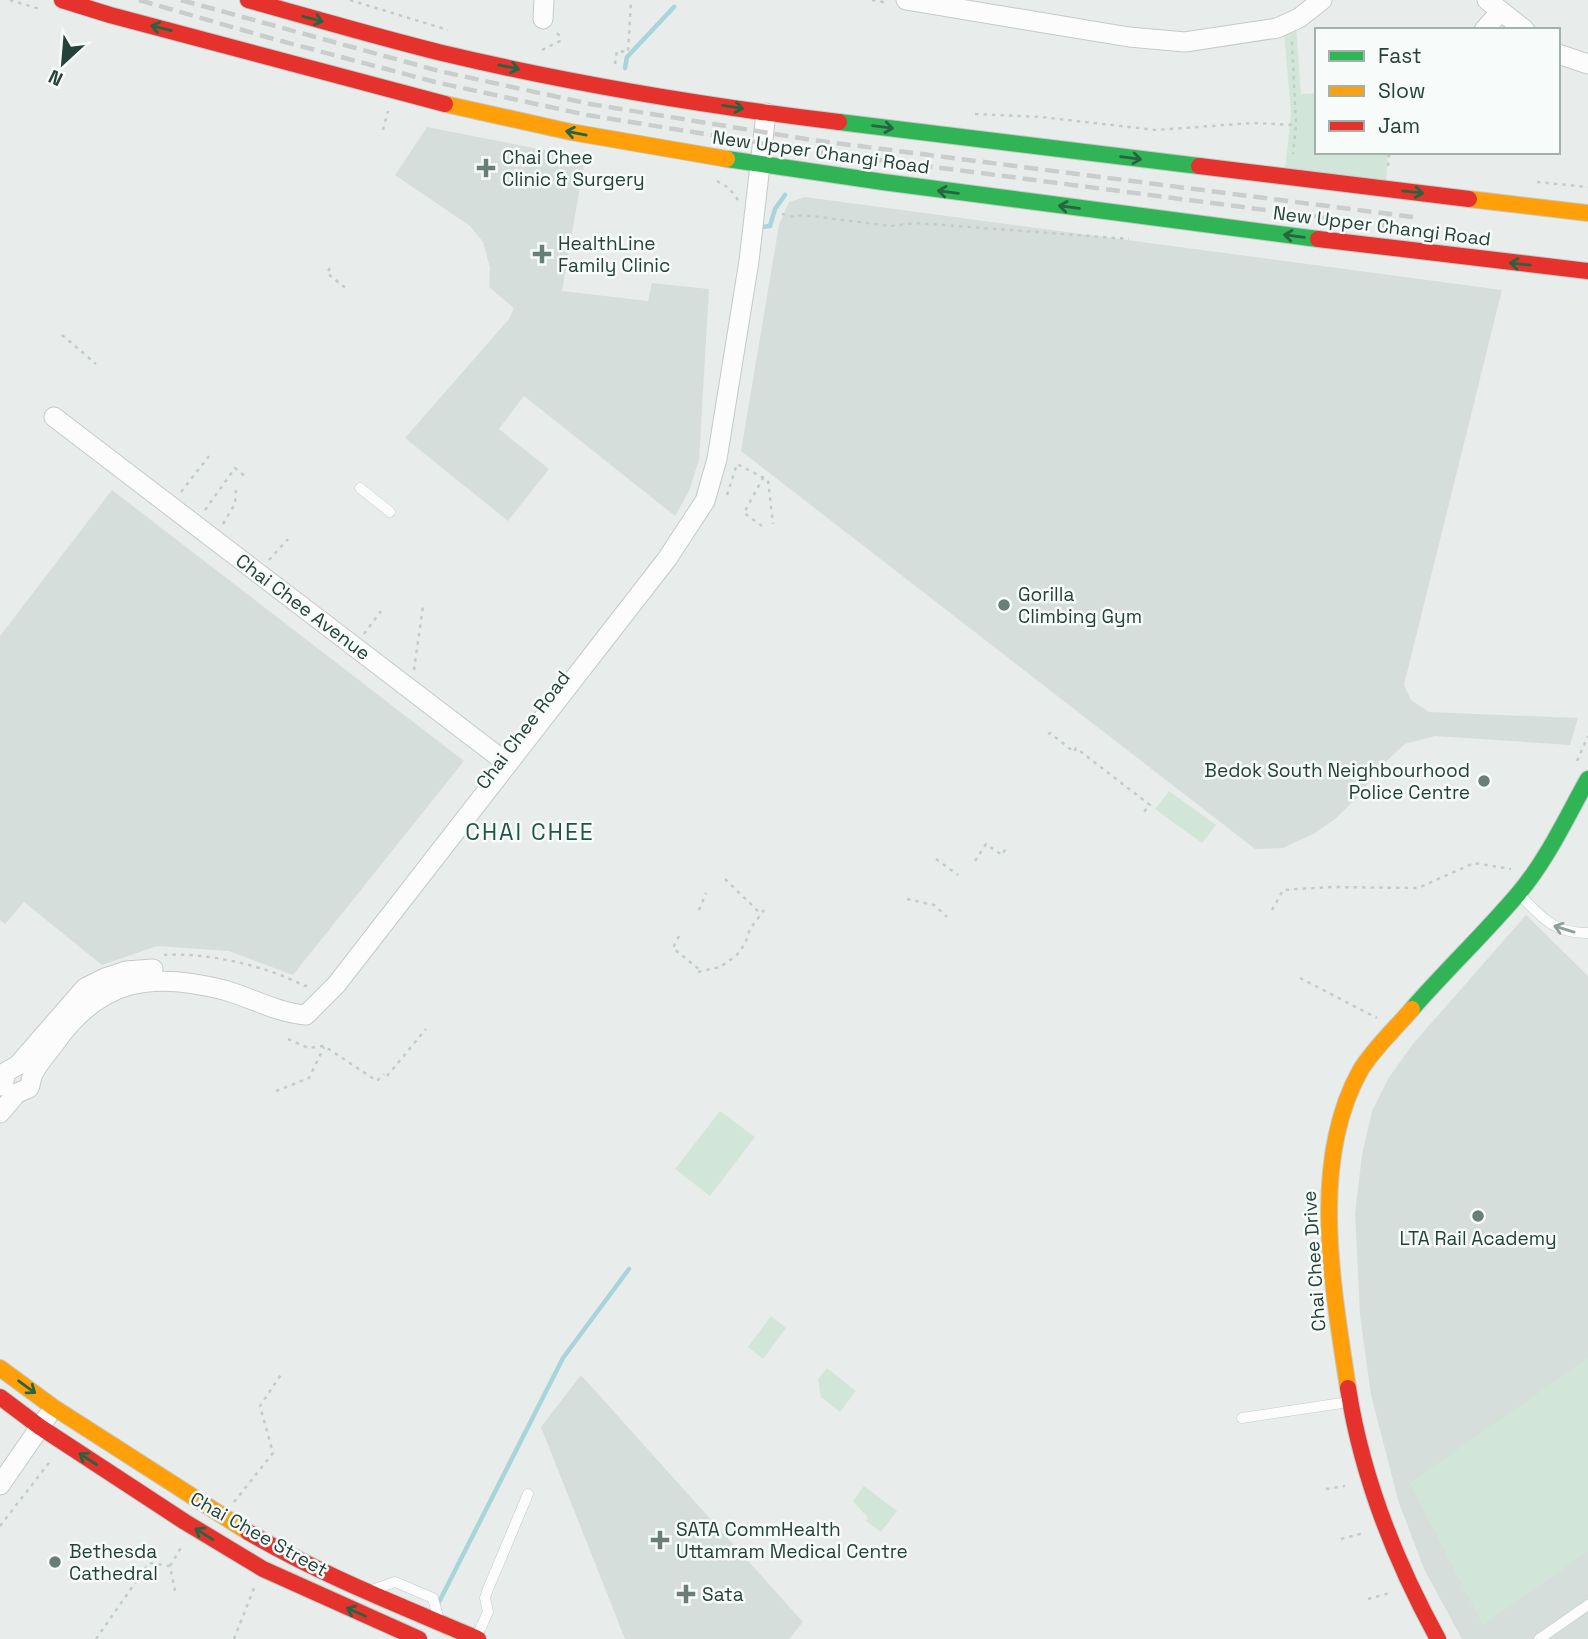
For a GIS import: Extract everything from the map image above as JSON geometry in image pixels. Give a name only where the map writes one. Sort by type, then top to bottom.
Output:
[{"type":"main road","name":"New Upper Changi Road","points":[[62,0],[108,8],[458,106],[566,131],[755,165],[1410,251],[1588,271]]},
{"type":"main road","name":"New Upper Changi Road","points":[[248,0],[469,59],[564,79],[762,112],[1588,213]]},
{"type":"main road","name":"Chai Chee Drive","points":[[1438,1639],[1415,1597],[1376,1504],[1350,1402],[1335,1304],[1329,1207],[1332,1152],[1347,1097],[1362,1068],[1518,893],[1550,847],[1588,779]]},
{"type":"main road","name":"Chai Chee Street","points":[[0,1368],[53,1407],[273,1547],[477,1639]]},
{"type":"main road","name":"Chai Chee Street","points":[[0,1397],[40,1427],[209,1538],[263,1569],[419,1639]]},
{"type":"street","points":[[906,0],[1158,41],[1185,42],[1245,34],[1289,24],[1322,0]]},
{"type":"street","points":[[1485,28],[1494,6],[1522,28]]},
{"type":"street","points":[[1560,55],[1588,64]]},
{"type":"street","name":"Chai Chee Road","points":[[0,1113],[7,1087],[29,1088],[25,1070],[85,988],[105,978],[126,971],[152,969],[216,976],[304,1006],[330,979],[667,559],[705,501],[716,460],[750,261],[755,165],[762,112]]},
{"type":"street","name":"Chai Chee Avenue","points":[[54,417],[505,762]]},
{"type":"street","points":[[0,1485],[53,1407]]},
{"type":"lane","points":[[360,488],[390,512]]},
{"type":"lane","points":[[1518,893],[1551,925],[1568,931],[1588,933]]},
{"type":"lane","points":[[1242,1418],[1350,1402]]},
{"type":"lane","points":[[477,1639],[488,1612],[485,1598],[488,1589],[528,1494]]},
{"type":"lane","points":[[1539,1639],[1588,1605]]},
{"type":"path","points":[[350,0],[449,30]]},
{"type":"path","points":[[615,68],[617,51],[628,52],[631,0]]},
{"type":"path","points":[[542,56],[542,48],[560,41],[546,16]]},
{"type":"path","points":[[1289,24],[1295,78],[1296,125],[1290,178]]},
{"type":"path","points":[[383,130],[388,111]]},
{"type":"path","points":[[964,114],[1041,117],[1156,130],[1253,123],[1296,125]]},
{"type":"path","points":[[782,214],[891,226],[916,223],[1133,239]]},
{"type":"path","points":[[330,268],[327,273],[348,290]]},
{"type":"path","points":[[62,335],[96,364]]},
{"type":"path","points":[[179,495],[209,456]]},
{"type":"path","points":[[737,464],[768,480],[773,524]]},
{"type":"path","points":[[203,513],[235,468],[246,477]]},
{"type":"path","points":[[762,526],[744,513],[764,476]]},
{"type":"path","points":[[221,526],[235,504],[236,490]]},
{"type":"path","points":[[267,562],[288,539]]},
{"type":"path","points":[[413,673],[423,606]]},
{"type":"path","points":[[363,635],[381,611]]},
{"type":"path","points":[[1048,734],[1074,752],[1076,748],[1150,805],[1142,814]]},
{"type":"path","points":[[1574,766],[1588,736]]},
{"type":"path","points":[[975,861],[986,844],[1002,855],[1006,848]]},
{"type":"path","points":[[936,859],[958,875]]},
{"type":"path","points":[[1272,910],[1283,890],[1333,887],[1419,888],[1474,863],[1515,870],[1507,879]]},
{"type":"path","points":[[678,936],[673,948],[699,971],[720,967],[736,957],[762,912],[725,879]]},
{"type":"path","points":[[699,910],[706,893]]},
{"type":"path","points":[[907,899],[934,905],[947,917]]},
{"type":"path","points":[[1300,978],[1395,1029]]},
{"type":"path","points":[[304,986],[316,983]]},
{"type":"path","points":[[288,1039],[308,1048],[324,1046],[377,1081],[386,1075],[426,1029]]},
{"type":"path","points":[[276,1091],[309,1077],[324,1046]]},
{"type":"path","points":[[222,1517],[273,1453],[260,1406],[282,1373]]},
{"type":"path","points":[[0,1526],[47,1463],[54,1457],[60,1458]]},
{"type":"path","points":[[1325,1489],[1345,1486]]},
{"type":"path","points":[[1341,1539],[1364,1533]]},
{"type":"path","points":[[174,1591],[170,1566],[180,1550]]},
{"type":"path","points":[[96,1639],[149,1563],[170,1566]]},
{"type":"path","points":[[234,1639],[257,1581]]},
{"type":"path","points":[[1368,1598],[1390,1593]]},
{"type":"shaded area","points":[[427,127],[585,158],[562,291],[648,301],[652,283],[709,289],[699,460],[689,491],[675,516],[524,396],[499,429],[549,469],[508,521],[405,438],[509,319],[514,308],[489,287],[490,268],[483,242],[470,226],[395,175]]},
{"type":"shaded area","points":[[805,197],[1502,290],[1404,685],[1411,700],[1429,712],[1578,718],[1570,745],[1435,736],[1405,744],[1381,766],[1357,798],[1315,833],[1283,848],[1255,849],[741,451],[779,225],[789,202]]},
{"type":"shaded area","points":[[112,490],[464,761],[293,975],[229,951],[157,946],[102,965],[24,902],[5,924],[0,920],[0,636]]},
{"type":"shaded area","points":[[1526,915],[1588,976],[1588,1639],[1462,1639],[1424,1569],[1398,1500],[1371,1395],[1360,1315],[1355,1213],[1362,1155],[1372,1111],[1388,1079],[1412,1045]]},
{"type":"shaded area","points":[[581,1375],[803,1622],[789,1639],[625,1639],[541,1427]]},
{"type":"green space","points":[[1296,27],[1301,94],[1315,93],[1315,154],[1388,154],[1386,182],[1285,170],[1291,113],[1284,32]]},
{"type":"green space","points":[[1169,791],[1216,825],[1202,843],[1155,809]]},
{"type":"green space","points":[[720,1111],[755,1137],[710,1196],[675,1169]]},
{"type":"green space","points":[[771,1316],[786,1328],[763,1359],[748,1347]]},
{"type":"green space","points":[[1588,1358],[1588,1551],[1483,1625],[1410,1483]]},
{"type":"green space","points":[[827,1368],[856,1391],[840,1412],[821,1397],[818,1379]]},
{"type":"green space","points":[[864,1486],[897,1511],[881,1532],[866,1521],[868,1518],[853,1501]]},
{"type":"waterway","points":[[625,68],[627,57],[674,7]]},
{"type":"waterway","points":[[762,227],[770,226],[775,209],[785,195]]},
{"type":"waterway","points":[[439,1602],[563,1358],[629,1269]]},
{"type":"railway","points":[[139,0],[435,82],[587,115],[811,151],[1412,229]]},
{"type":"railway","points":[[181,0],[439,71],[590,104],[812,140],[1413,217]]},
{"type":"traffic: fast","points":[[839,122],[1199,166]]},
{"type":"traffic: fast","points":[[727,159],[1318,239]]},
{"type":"traffic: fast","points":[[1412,1009],[1528,881],[1556,838],[1588,779]]},
{"type":"traffic: slow","points":[[445,104],[571,132],[727,159]]},
{"type":"traffic: slow","points":[[1469,199],[1588,213]]},
{"type":"traffic: slow","points":[[1348,1388],[1336,1309],[1329,1226],[1334,1145],[1344,1107],[1360,1071],[1412,1009]]},
{"type":"traffic: slow","points":[[0,1368],[53,1407],[248,1532]]},
{"type":"traffic: jam","points":[[62,0],[445,104]]},
{"type":"traffic: jam","points":[[248,0],[418,47],[541,75],[739,109],[839,122]]},
{"type":"traffic: jam","points":[[1199,166],[1469,199]]},
{"type":"traffic: jam","points":[[1318,239],[1588,271]]},
{"type":"traffic: jam","points":[[1348,1388],[1362,1454],[1382,1517],[1407,1579],[1438,1639]]},
{"type":"traffic: jam","points":[[0,1397],[40,1427],[185,1522],[263,1569],[419,1639]]},
{"type":"traffic: jam","points":[[248,1532],[333,1576],[478,1639]]},
{"type":"place","name":"Chai Chee Clinic & Surgery","points":[[486,168]]},
{"type":"place","name":"HealthLine Family Clinic","points":[[542,254]]},
{"type":"place","name":"Gorilla Climbing Gym","points":[[1004,605]]},
{"type":"place","name":"Bedok South Neighbourhood Police Centre","points":[[1484,781]]},
{"type":"place","name":"LTA Rail Academy","points":[[1478,1216]]},
{"type":"place","name":"SATA CommHealth Uttamram Medical Centre","points":[[660,1540]]},
{"type":"place","name":"Bethesda Cathedral","points":[[55,1562]]},
{"type":"place","name":"Sata","points":[[686,1594]]},
{"type":"district","name":"CHAI CHEE","points":[[530,832]]}]
